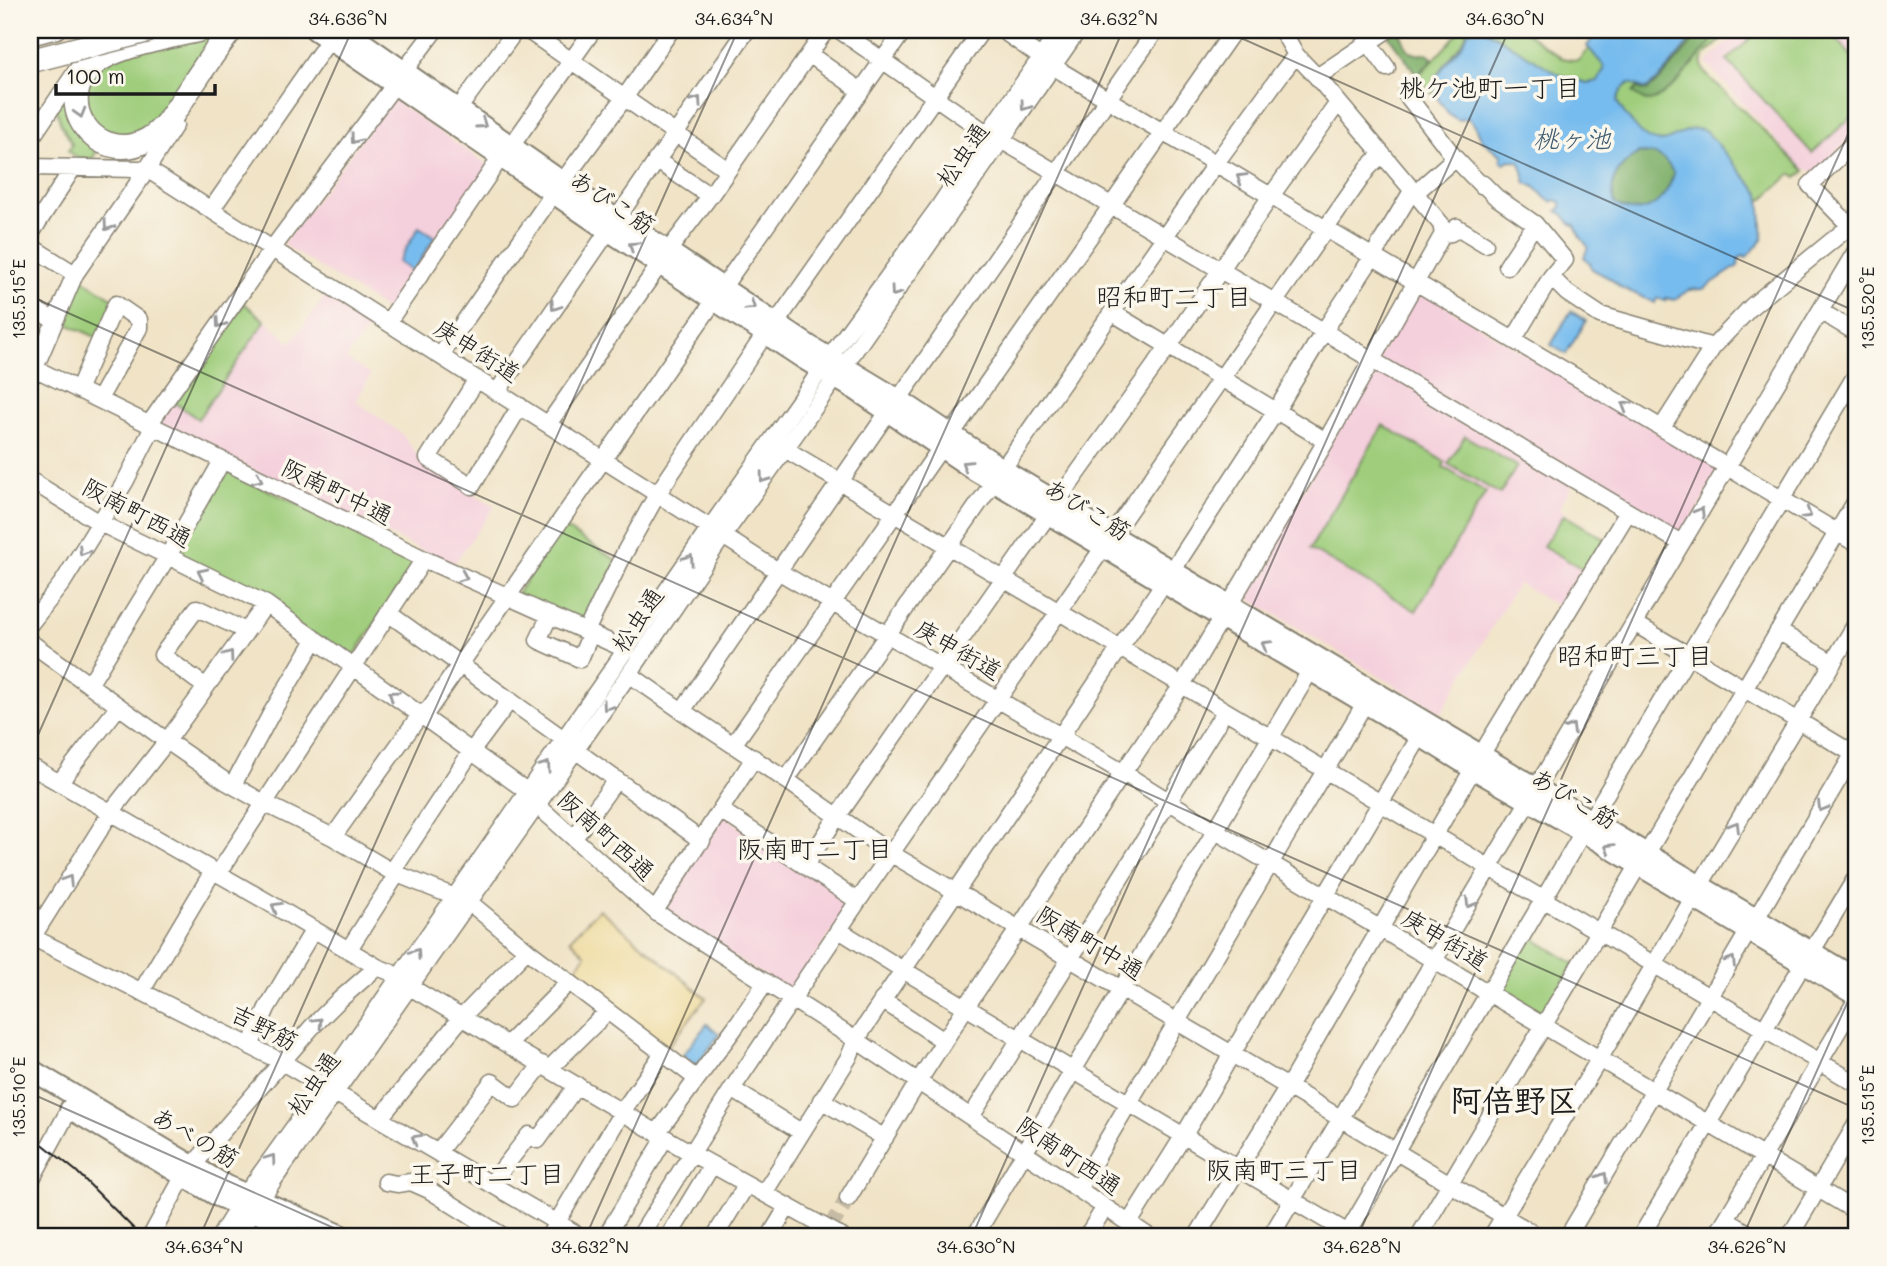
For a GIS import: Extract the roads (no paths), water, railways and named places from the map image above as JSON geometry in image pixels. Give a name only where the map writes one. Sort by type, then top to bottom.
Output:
[{"type":"highway","points":[[30,61],[150,30]]},
{"type":"highway","points":[[199,30],[129,48],[93,64],[82,78],[77,92],[76,108],[90,135],[120,147],[148,140],[164,127],[230,30]]},
{"type":"highway","points":[[30,46],[92,40]]},
{"type":"main road","name":"あびこ筋","points":[[330,33],[770,329],[1052,509],[1752,925],[1807,957],[1857,979]]},
{"type":"main road","name":"あびこ筋","points":[[400,78],[459,108],[507,151]]},
{"type":"main road","name":"あびこ筋","points":[[1226,612],[1310,671],[1420,736],[1477,762]]},
{"type":"main road","name":"あびこ筋","points":[[1807,957],[1857,998]]},
{"type":"main road","name":"あべの筋","points":[[30,1069],[73,1103]]},
{"type":"main road","name":"あべの筋","points":[[30,1084],[73,1103],[188,1172],[225,1185],[249,1203],[310,1236]]},
{"type":"main road","name":"あべの筋","points":[[249,1203],[344,1236]]},
{"type":"street","points":[[30,37],[57,30]]},
{"type":"street","points":[[85,30],[92,40]]},
{"type":"street","points":[[31,374],[75,274],[240,30]]},
{"type":"street","points":[[30,624],[63,582],[125,482],[153,428],[152,420],[272,249],[435,30]]},
{"type":"street","points":[[459,108],[516,30]]},
{"type":"street","points":[[527,30],[728,170]]},
{"type":"street","points":[[388,323],[593,30]]},
{"type":"street","points":[[441,355],[671,30]]},
{"type":"street","points":[[497,391],[747,30]]},
{"type":"street","points":[[549,423],[826,30]]},
{"type":"street","points":[[839,30],[994,137],[1681,543]]},
{"type":"street","points":[[333,837],[420,715],[429,709],[904,30]]},
{"type":"street","points":[[550,615],[538,640],[580,659],[589,632],[625,552],[658,493],[770,329],[982,30]]},
{"type":"street","points":[[1002,30],[1047,62],[1108,99],[1857,544]]},
{"type":"street","name":"松虫通","points":[[1047,62],[1060,30]]},
{"type":"street","name":"松虫通","points":[[570,745],[629,674],[717,532],[833,368],[939,208],[1047,62],[1078,30]]},
{"type":"street","points":[[681,711],[1156,30]]},
{"type":"street","points":[[733,745],[1234,30]]},
{"type":"street","points":[[848,1198],[966,1007],[1182,685],[1326,441],[1443,234],[1443,226],[1296,55],[1282,30]]},
{"type":"street","points":[[1317,77],[1387,30]]},
{"type":"street","points":[[211,210],[330,33]]},
{"type":"street","points":[[30,66],[92,40]]},
{"type":"street","points":[[30,140],[83,61],[92,40]]},
{"type":"street","points":[[1368,42],[1387,68]]},
{"type":"street","points":[[809,54],[861,91]]},
{"type":"street","points":[[786,780],[1166,239],[1216,163],[1296,55]]},
{"type":"street","points":[[1406,94],[1455,158],[1481,185],[1535,224],[1565,260],[1551,277],[1514,339]]},
{"type":"street","points":[[805,866],[942,666],[1338,103]]},
{"type":"street","points":[[1662,427],[1713,347],[1752,306],[1854,230],[1810,185],[1857,139]]},
{"type":"street","points":[[640,1236],[732,1089],[890,853],[1368,168],[1381,155]]},
{"type":"street","points":[[764,1193],[849,1057],[856,1040],[1168,578],[1276,411],[1409,196],[1455,158]]},
{"type":"street","points":[[656,160],[709,196]]},
{"type":"street","points":[[30,167],[146,170]]},
{"type":"street","points":[[30,236],[73,168]]},
{"type":"street","name":"庚申街道","points":[[146,170],[778,570],[1122,772],[1216,831],[1857,1212]]},
{"type":"street","points":[[1507,266],[1535,224]]},
{"type":"street","points":[[1443,234],[1451,233],[1457,227],[1485,244]]},
{"type":"street","points":[[30,246],[75,274]]},
{"type":"street","points":[[1271,1236],[1857,249]]},
{"type":"street","points":[[1551,277],[1567,293],[1601,315],[1713,347]]},
{"type":"street","points":[[78,390],[116,304],[139,320],[139,328],[99,399]]},
{"type":"street","points":[[30,307],[54,320]]},
{"type":"street","points":[[1820,311],[1857,333]]},
{"type":"street","points":[[1112,313],[1326,441]]},
{"type":"street","name":"松虫通","points":[[220,1236],[249,1203],[570,745],[627,650],[717,532],[785,449],[833,368]]},
{"type":"street","name":"阪南町中通","points":[[31,374],[40,371],[424,559],[627,650]]},
{"type":"street","points":[[839,930],[1347,1234],[1857,373]]},
{"type":"street","points":[[477,379],[428,458],[472,486],[520,406]]},
{"type":"street","points":[[785,449],[1857,1084]]},
{"type":"street","points":[[89,685],[222,461]]},
{"type":"street","name":"阪南町西通","points":[[30,480],[100,523],[266,604],[533,798],[655,911],[856,1040],[1147,1236]]},
{"type":"street","points":[[1419,1236],[1857,499]]},
{"type":"street","points":[[1197,1236],[1628,512]]},
{"type":"street","points":[[141,992],[216,873],[424,559]]},
{"type":"street","points":[[31,938],[111,812],[167,741],[266,604]]},
{"type":"street","points":[[205,687],[162,655],[197,608],[246,631]]},
{"type":"street","points":[[388,613],[702,841]]},
{"type":"street","points":[[1492,1236],[1857,622]]},
{"type":"street","points":[[1568,1236],[1856,752],[1798,721],[1634,623]]},
{"type":"street","points":[[1778,631],[1833,663]]},
{"type":"street","points":[[233,785],[315,640]]},
{"type":"street","points":[[30,642],[233,785],[395,873],[462,900],[697,1079]]},
{"type":"street","points":[[975,1236],[1310,671]]},
{"type":"street","name":"阪南町中通","points":[[629,674],[890,853],[1178,1021],[1537,1236]]},
{"type":"street","points":[[349,949],[471,752],[510,700]]},
{"type":"street","points":[[1078,1189],[1365,703]]},
{"type":"street","points":[[59,783],[119,706]]},
{"type":"street","points":[[971,1117],[1226,711]]},
{"type":"street","points":[[1129,1223],[1420,736]]},
{"type":"street","points":[[655,911],[754,758]]},
{"type":"street","points":[[30,766],[349,949],[691,1153],[841,1236]]},
{"type":"street","points":[[574,838],[616,780]]},
{"type":"street","points":[[722,811],[858,901]]},
{"type":"street","points":[[1641,1236],[1857,876]]},
{"type":"street","points":[[250,1045],[267,1008],[313,929]]},
{"type":"street","name":"吉野筋","points":[[31,938],[282,1062],[491,1184],[553,1229],[580,1236]]},
{"type":"street","points":[[380,1118],[462,1017],[527,950]]},
{"type":"street","points":[[151,1236],[188,1172],[337,1002],[377,967]]},
{"type":"street","points":[[508,1044],[569,982]]},
{"type":"street","points":[[606,1236],[661,1135],[766,982]]},
{"type":"street","points":[[1716,1236],[1857,998]]},
{"type":"street","points":[[882,1000],[944,1041]]},
{"type":"street","points":[[438,1152],[492,1082],[514,1100],[546,1066],[607,1012]]},
{"type":"street","points":[[553,1229],[622,1112],[663,1053]]},
{"type":"street","points":[[491,1184],[529,1135],[538,1140],[577,1085]]},
{"type":"street","points":[[732,1089],[801,1132]]},
{"type":"street","points":[[821,1100],[885,1138]]},
{"type":"street","points":[[30,1182],[73,1103]]},
{"type":"street","points":[[1790,1236],[1857,1123]]},
{"type":"street","points":[[669,1236],[712,1165]]},
{"type":"street","points":[[386,1182],[411,1182],[429,1190],[503,1236]]},
{"type":"street","points":[[715,1236],[747,1184]]},
{"type":"street","name":"松虫通","points":[[237,1236],[249,1203]]},
{"type":"street","points":[[770,1236],[788,1206]]},
{"type":"street","points":[[1087,1236],[1105,1207]]},
{"type":"street","points":[[1726,1220],[1753,1236]]},
{"type":"water","name":"桃ヶ池","points":[[1469,30],[1486,30],[1560,75],[1587,83],[1598,81],[1604,70],[1587,46],[1599,30],[1699,30],[1658,80],[1646,89],[1630,83],[1621,90],[1617,101],[1644,136],[1654,141],[1663,141],[1688,130],[1707,132],[1760,194],[1763,239],[1746,258],[1739,258],[1738,266],[1703,289],[1689,290],[1674,300],[1657,298],[1655,303],[1620,287],[1592,269],[1584,257],[1588,247],[1575,225],[1557,211],[1561,202],[1551,202],[1526,183],[1519,162],[1510,160],[1504,163],[1500,160],[1502,156],[1483,141],[1468,118],[1458,120],[1449,114],[1438,99],[1434,81]],"holes":[[[1639,153],[1664,159],[1674,174],[1665,193],[1652,206],[1625,209],[1615,204],[1613,188],[1616,174]]]},
{"type":"water","points":[[419,227],[435,237],[413,272],[398,262]]},
{"type":"water","points":[[1571,311],[1586,321],[1566,354],[1551,345]]},
{"type":"water","points":[[707,1024],[720,1034],[696,1066],[683,1055]]},
{"type":"tunnel","points":[[829,1229],[848,1198]]},
{"type":"tram line","points":[[30,1134],[76,1171],[141,1236]]},
{"type":"district","name":"桃ケ池町一丁目","points":[[1490,88]]},
{"type":"district","name":"昭和町二丁目","points":[[1174,297]]},
{"type":"district","name":"昭和町三丁目","points":[[1635,656]]},
{"type":"district","name":"阪南町二丁目","points":[[815,849]]},
{"type":"district","name":"阿倍野区","points":[[1514,1101]]},
{"type":"district","name":"阪南町三丁目","points":[[1284,1170]]},
{"type":"district","name":"王子町二丁目","points":[[487,1174]]}]
